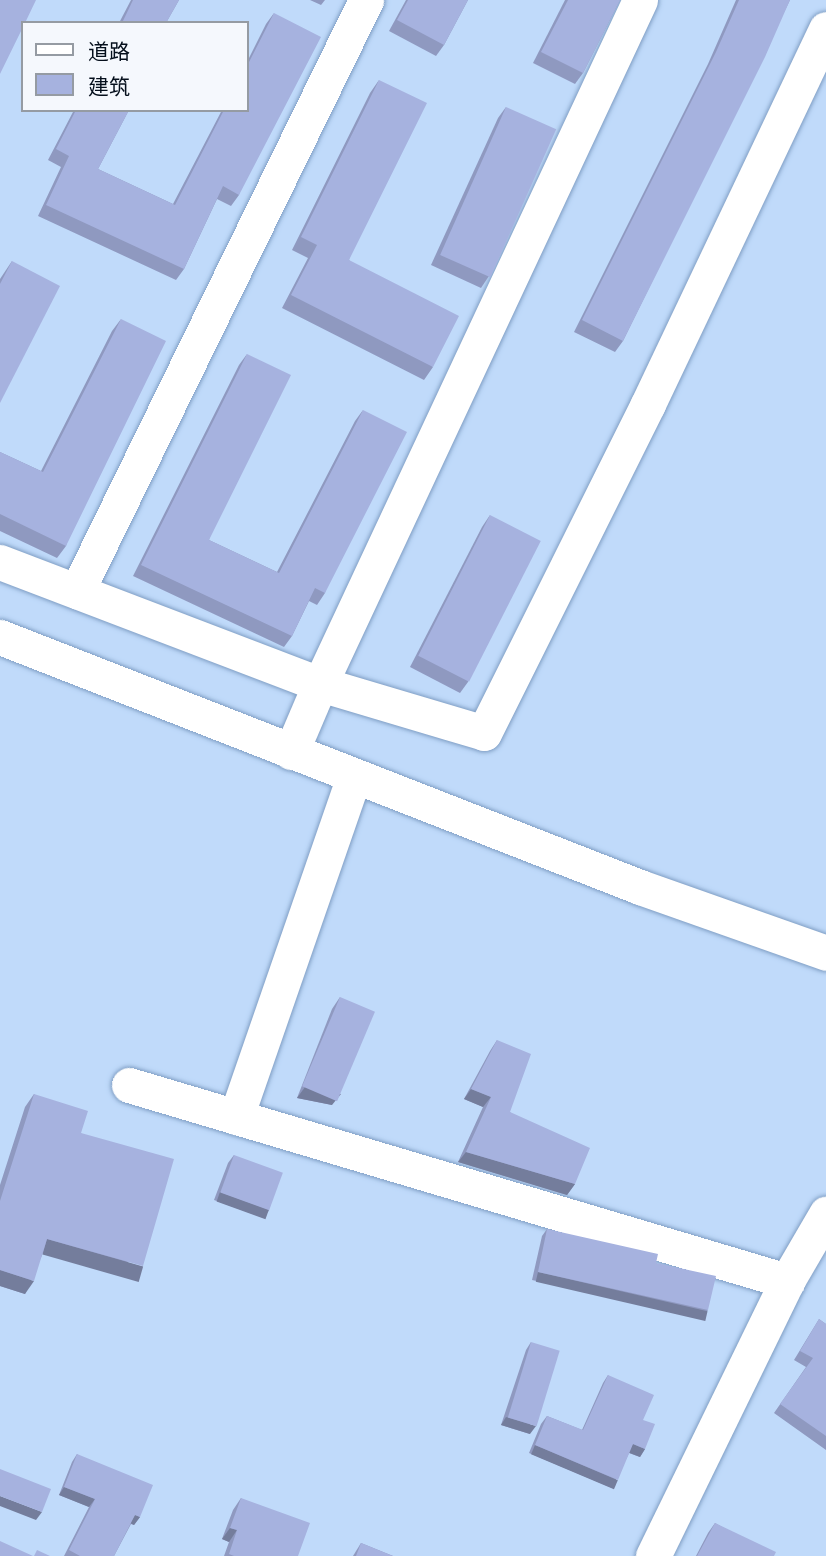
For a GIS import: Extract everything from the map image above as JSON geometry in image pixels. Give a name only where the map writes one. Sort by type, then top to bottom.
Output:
[{"type":"street","points":[[77,591],[366,0]]},
{"type":"street","points":[[291,752],[320,684],[640,0]]},
{"type":"street","points":[[0,562],[320,684],[484,733],[660,380],[826,29]]},
{"type":"street","points":[[0,637],[354,777],[826,953]]},
{"type":"street","points":[[236,1117],[354,777]]},
{"type":"street","points":[[129,1085],[787,1281]]},
{"type":"street","points":[[653,1556],[787,1281],[826,1214]]},
{"type":"building","points":[[0,0],[36,0],[26,21],[21,21],[21,31],[0,74]]},
{"type":"building","points":[[133,0],[179,0],[167,21],[123,21]]},
{"type":"building","points":[[408,0],[468,0],[444,45],[397,20]]},
{"type":"building","points":[[568,0],[620,0],[583,73],[541,52]]},
{"type":"building","points":[[739,0],[790,0],[765,57],[623,341],[582,320],[716,52]]},
{"type":"building","points":[[274,13],[321,37],[239,195],[223,186],[184,269],[46,205],[69,156],[56,149],[75,112],[128,112],[98,169],[175,205],[223,112],[248,112],[248,64]]},
{"type":"building","points":[[379,80],[427,103],[349,260],[459,316],[433,367],[291,295],[317,245],[301,237]]},
{"type":"building","points":[[506,107],[556,129],[490,277],[440,255]]},
{"type":"building","points":[[12,261],[60,286],[0,403],[0,284]]},
{"type":"building","points":[[121,319],[166,341],[66,546],[0,514],[0,452],[43,472]]},
{"type":"building","points":[[247,354],[291,375],[209,540],[279,573],[363,410],[407,432],[325,593],[315,588],[292,636],[141,565]]},
{"type":"building","points":[[490,515],[541,541],[469,682],[418,656]]},
{"type":"building","points":[[340,997],[375,1012],[337,1101],[302,1086]]},
{"type":"building","points":[[497,1040],[531,1054],[510,1112],[590,1148],[575,1184],[466,1152],[491,1097],[471,1089]]},
{"type":"building","points":[[34,1094],[88,1111],[81,1133],[174,1159],[143,1266],[47,1239],[34,1281],[0,1270],[0,1201]]},
{"type":"building","points":[[234,1155],[283,1173],[269,1210],[220,1193]]},
{"type":"building","points":[[547,1229],[658,1254],[656,1263],[716,1276],[708,1310],[538,1272]]},
{"type":"building","points":[[819,1319],[826,1324],[826,1436],[780,1404],[813,1358],[800,1351]]},
{"type":"building","points":[[531,1342],[560,1351],[537,1426],[508,1418]]},
{"type":"building","points":[[608,1375],[654,1395],[643,1420],[655,1424],[645,1449],[633,1444],[618,1480],[535,1445],[547,1416],[583,1430]]},
{"type":"building","points":[[77,1454],[153,1485],[140,1517],[135,1515],[114,1556],[80,1556],[69,1550],[95,1499],[64,1487]]},
{"type":"building","points":[[0,1469],[51,1489],[42,1512],[0,1496]]},
{"type":"building","points":[[241,1498],[310,1523],[298,1556],[229,1554],[237,1530],[230,1528]]},
{"type":"building","points":[[715,1523],[776,1552],[774,1556],[697,1556]]},
{"type":"building","points":[[0,1541],[33,1556],[0,1556]]},
{"type":"building","points":[[361,1543],[393,1556],[356,1556]]},
{"type":"building","points":[[37,1550],[50,1556],[34,1556]]}]
